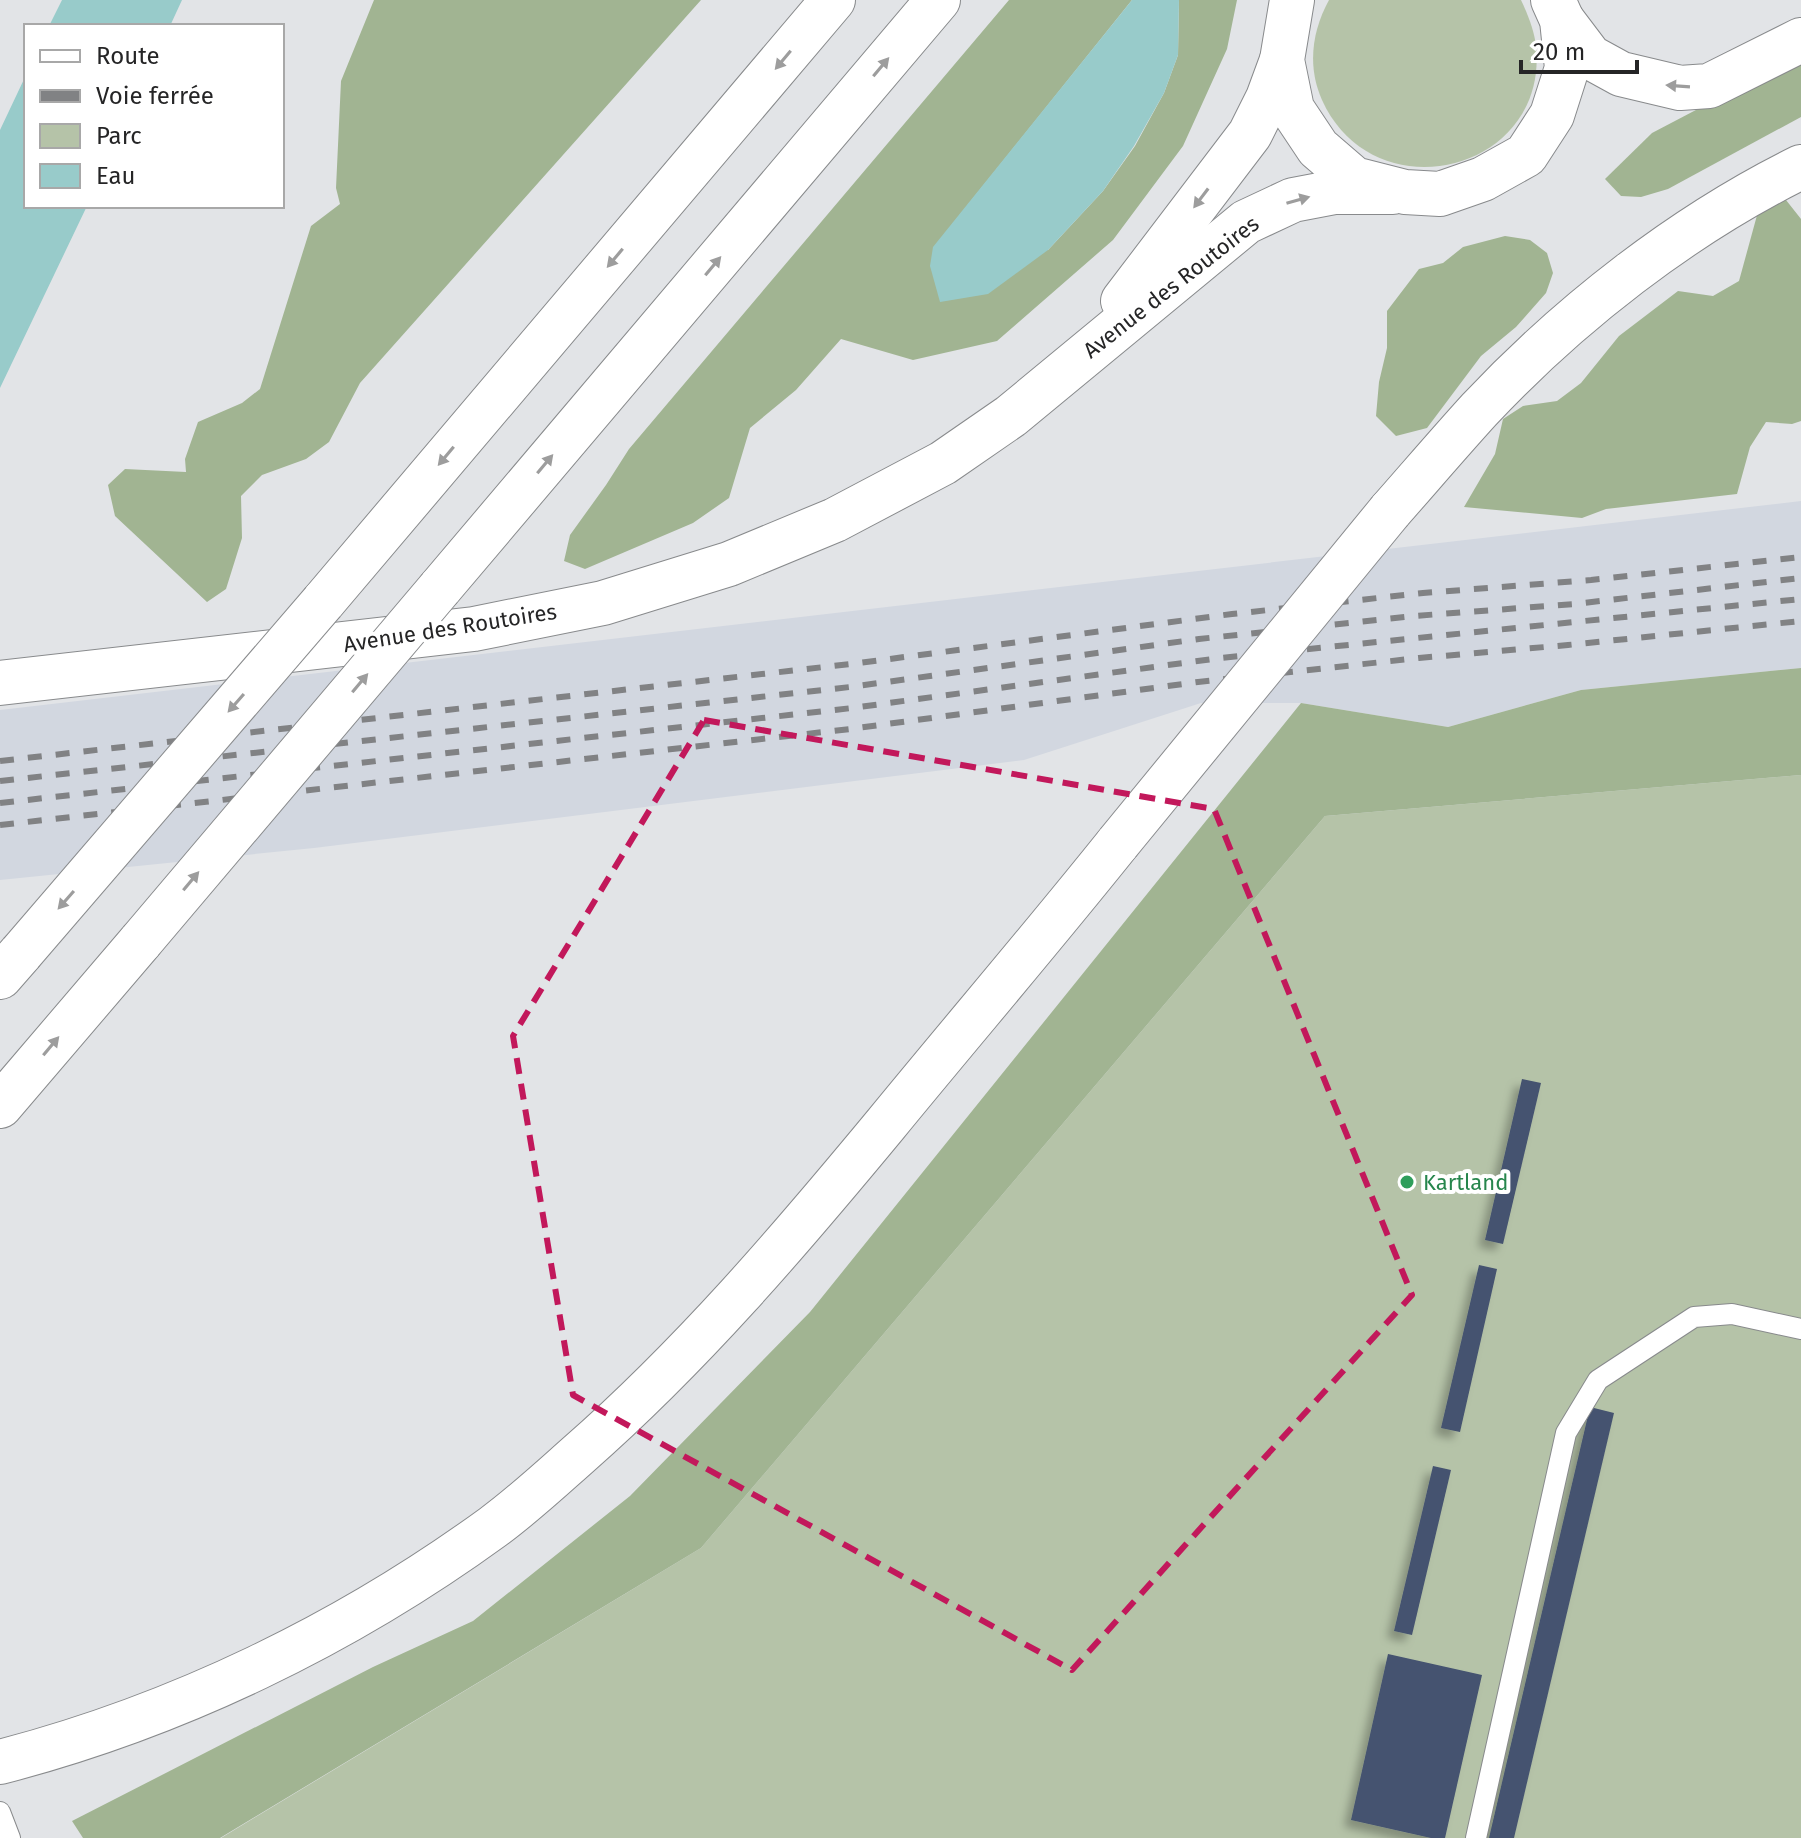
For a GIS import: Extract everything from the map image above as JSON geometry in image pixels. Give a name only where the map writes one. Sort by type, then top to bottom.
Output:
[{"type":"main road","points":[[10,965],[323,602],[833,0]]},
{"type":"main road","points":[[0,1106],[938,0]]},
{"type":"main road","points":[[1292,0],[1282,60],[1292,109],[1318,148],[1354,179],[1405,192],[1440,194],[1483,179],[1526,155],[1552,115],[1567,68],[1558,10]]},
{"type":"main road","points":[[1558,10],[1590,57],[1621,74],[1680,88],[1709,86],[1801,40]]},
{"type":"main road","name":"Avenue des Routoires","points":[[1078,361],[1250,134],[1282,60]]},
{"type":"main road","points":[[0,1762],[55,1748],[128,1723],[251,1672],[369,1608],[495,1525],[612,1425],[729,1308],[835,1186],[1390,511],[1481,408],[1569,325],[1670,244],[1762,186],[1801,167]]},
{"type":"main road","name":"Avenue des Routoires","points":[[0,683],[474,629],[603,603],[729,564],[835,520],[943,463],[1011,416],[1246,222],[1293,200],[1307,197],[1335,192],[1405,192]]},
{"type":"lane","points":[[1476,1838],[1566,1433],[1598,1380],[1694,1317],[1732,1314],[1801,1329]]},
{"type":"lane","points":[[0,1812],[10,1838]]},
{"type":"highlighted area","points":[[704,720],[1214,809],[1412,1295],[1072,1670],[573,1395],[513,1036]]},
{"type":"shaded area","points":[[1801,501],[1801,668],[1581,690],[1448,727],[1301,703],[1201,703],[1024,760],[314,848],[0,880],[0,710]]},
{"type":"green space","points":[[374,0],[701,0],[360,383],[329,442],[306,459],[262,475],[241,496],[242,538],[226,589],[207,602],[115,516],[108,485],[125,469],[186,472],[185,459],[198,422],[242,403],[260,389],[311,226],[340,204],[336,188],[341,81]]},
{"type":"green space","points":[[1009,0],[1132,0],[934,247],[1048,250],[1103,191],[1135,146],[1164,93],[1178,55],[1179,0],[1237,0],[1227,49],[1183,146],[1113,240],[997,341],[913,360],[841,339],[796,390],[750,428],[729,498],[693,523],[585,569],[564,561],[570,535],[629,449]]},
{"type":"green space","points":[[1329,0],[1521,0],[1536,46],[1533,89],[1515,124],[1488,149],[1453,163],[1416,167],[1379,158],[1347,136],[1322,100],[1317,87],[1313,62],[1315,36]]},
{"type":"green space","points":[[1801,60],[1801,117],[1668,189],[1641,197],[1621,196],[1605,179],[1652,133],[1778,67]]},
{"type":"green space","points":[[1786,200],[1801,219],[1801,421],[1792,424],[1766,422],[1750,447],[1737,494],[1606,509],[1582,518],[1464,507],[1495,454],[1503,419],[1523,406],[1557,401],[1581,383],[1619,336],[1678,291],[1713,296],[1739,281],[1759,208]]},
{"type":"green space","points":[[1505,236],[1530,240],[1547,253],[1553,273],[1546,293],[1516,327],[1481,356],[1427,428],[1396,436],[1376,416],[1379,382],[1387,348],[1387,311],[1419,269],[1443,263],[1463,247]]},
{"type":"green space","points":[[1801,668],[1801,775],[1325,816],[701,1548],[220,1838],[83,1838],[72,1821],[373,1667],[473,1621],[630,1496],[810,1312],[1301,703],[1448,727],[1581,690]]},
{"type":"green space","name":"Kartland","points":[[1801,775],[1801,1838],[221,1838],[701,1548],[1325,816]]},
{"type":"water","points":[[62,0],[182,0],[171,24],[50,24]]},
{"type":"water","points":[[1132,0],[1179,0],[1178,55],[1164,93],[1134,146],[1103,191],[1048,250],[988,294],[940,302],[930,266],[933,247]]},
{"type":"water","points":[[24,79],[24,208],[86,208],[0,388],[0,130]]},
{"type":"building","points":[[1522,1079],[1541,1083],[1503,1244],[1485,1240]]},
{"type":"building","points":[[1479,1265],[1497,1269],[1460,1432],[1441,1428]]},
{"type":"building","points":[[1590,1407],[1614,1413],[1514,1838],[1489,1838]]},
{"type":"building","points":[[1433,1466],[1451,1470],[1412,1635],[1394,1631]]},
{"type":"building","points":[[1388,1654],[1482,1675],[1445,1838],[1431,1838],[1351,1820]]},
{"type":"railway","points":[[0,761],[859,663],[1232,614],[1801,557]]},
{"type":"railway","points":[[0,781],[850,687],[1199,639],[1414,616],[1574,604],[1801,578]]},
{"type":"railway","points":[[0,803],[852,708],[1220,658],[1801,599]]},
{"type":"railway","points":[[0,825],[850,729],[1198,682],[1801,621]]},
{"type":"place","name":"Kartland","points":[[1407,1182]]}]
